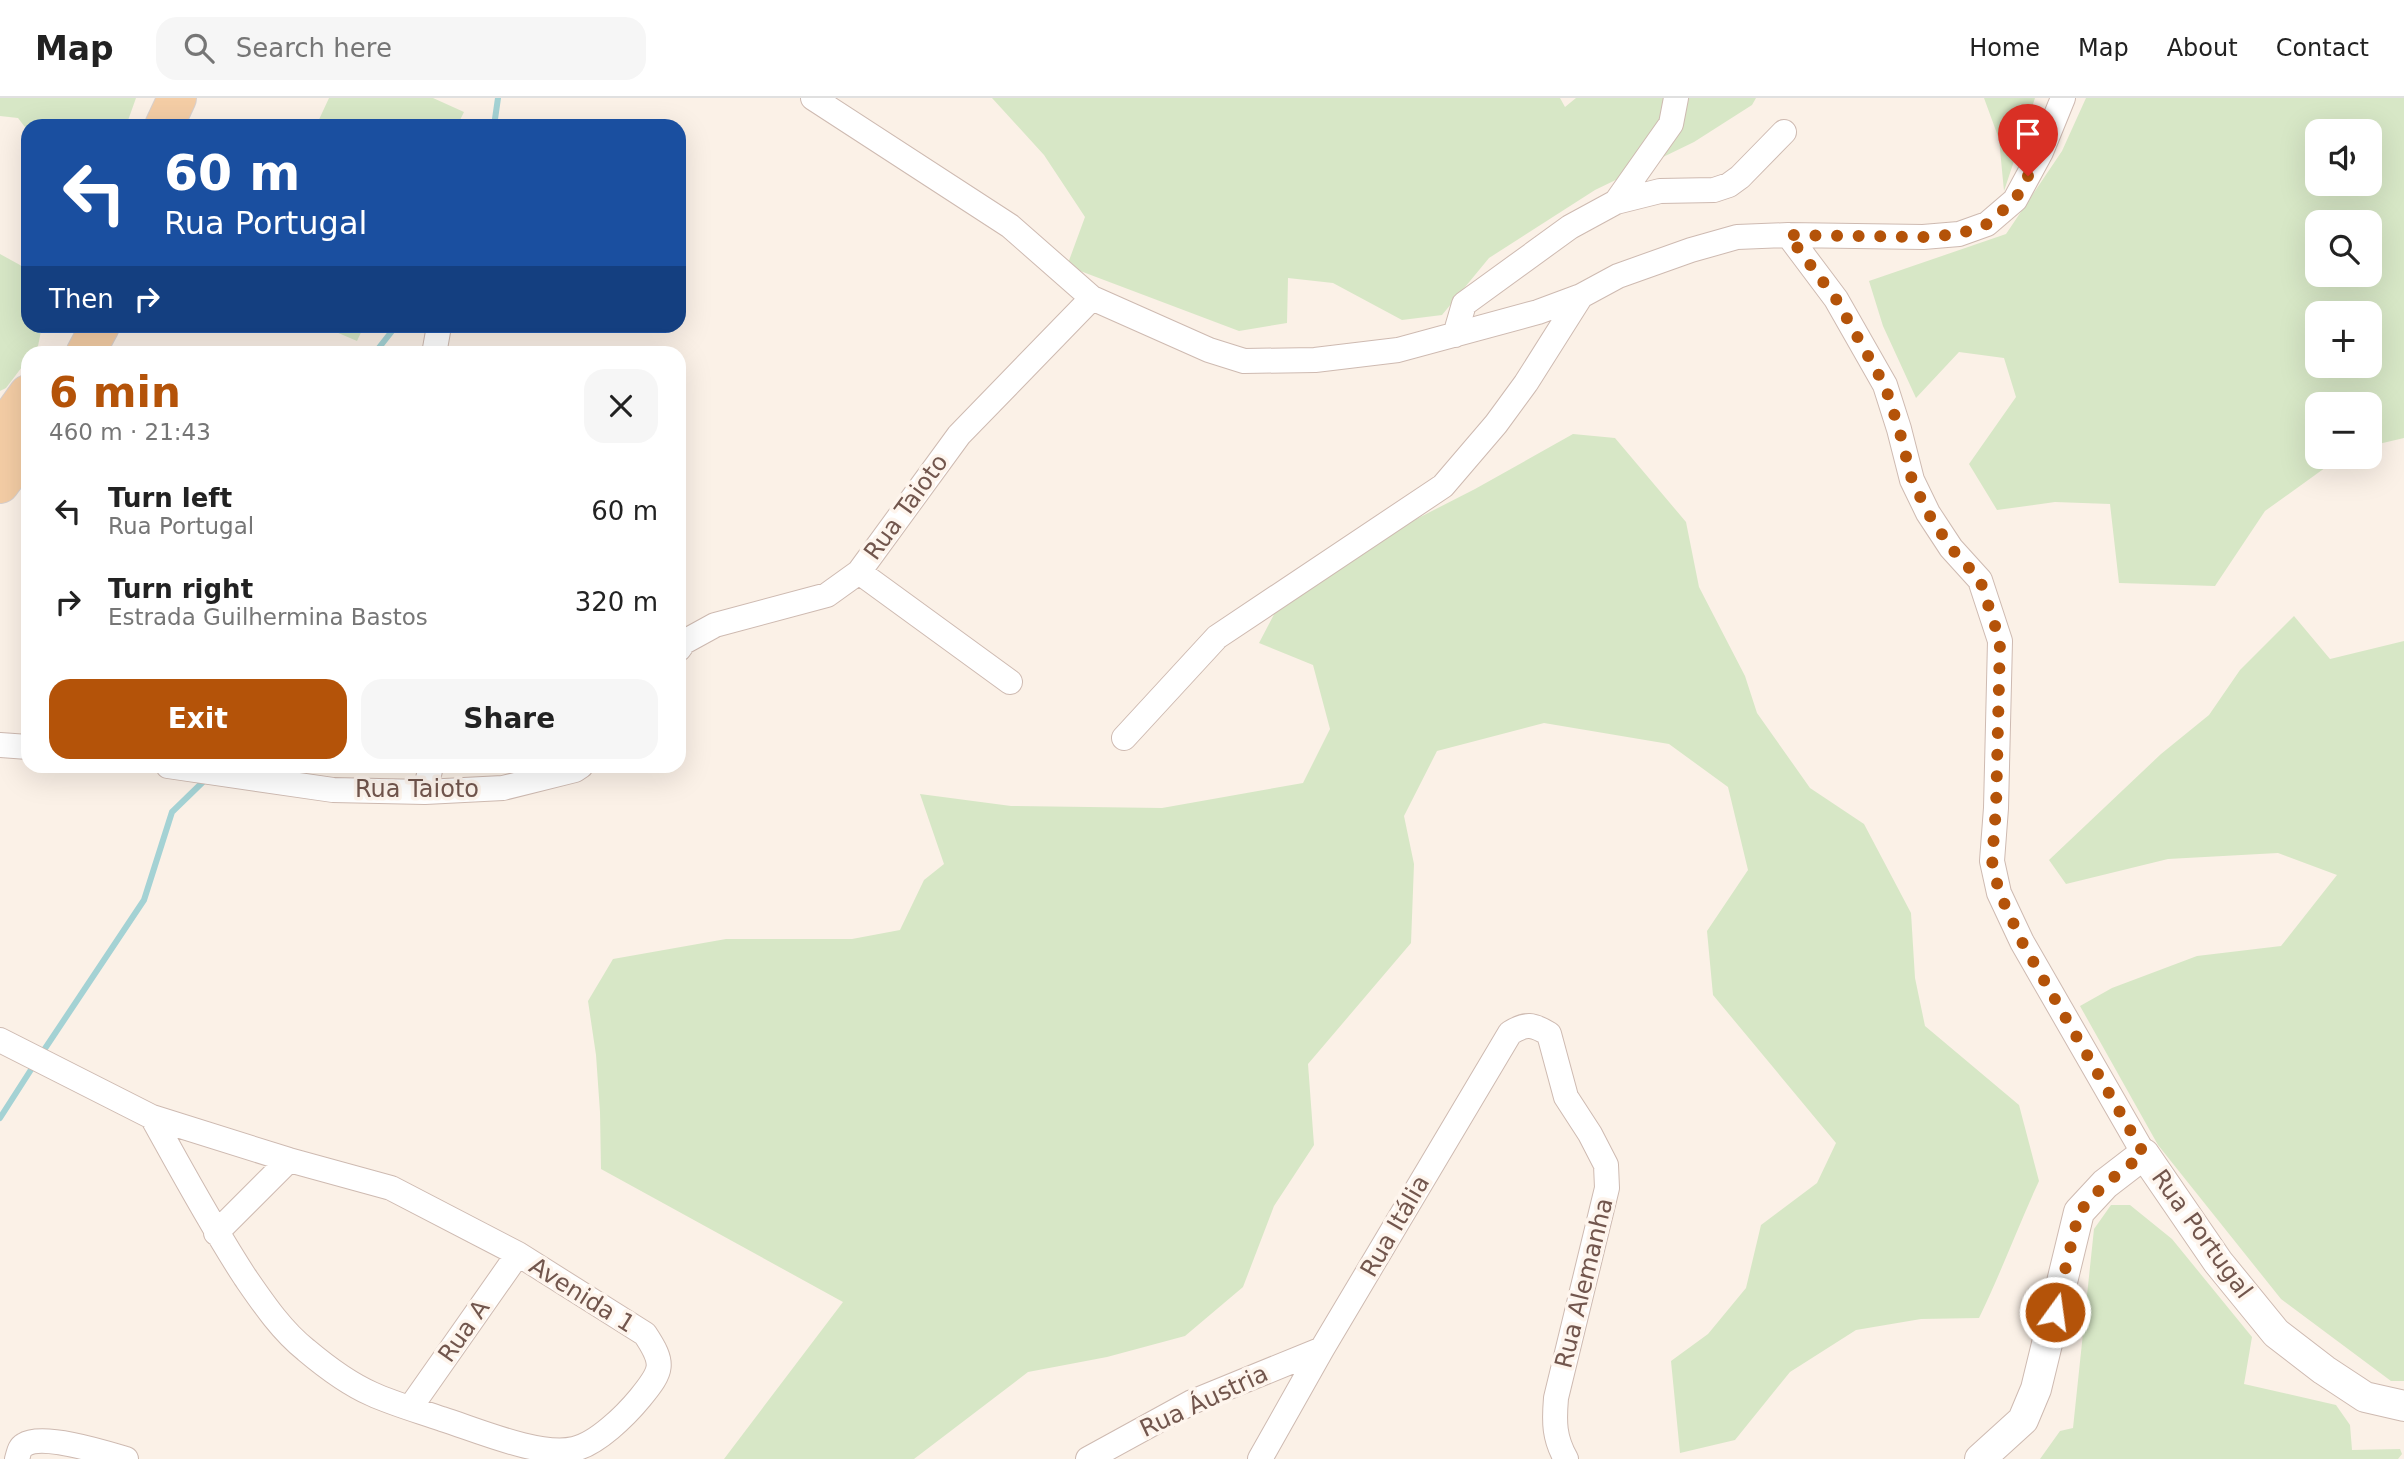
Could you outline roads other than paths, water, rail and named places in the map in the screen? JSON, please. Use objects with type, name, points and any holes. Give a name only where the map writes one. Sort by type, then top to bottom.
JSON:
[{"type":"main road","points":[[167,119],[177,98]]},
{"type":"main road","points":[[194,119],[204,98]]},
{"type":"main road","points":[[0,433],[21,404]]},
{"type":"main road","points":[[0,484],[21,456]]},
{"type":"street","points":[[813,98],[1010,226],[1092,298],[1209,350],[1244,361],[1315,360],[1398,350],[1538,312],[1581,296],[1618,276],[1737,237],[1923,237],[1959,234],[1987,224],[2015,200],[2042,152],[2063,98]]},
{"type":"street","points":[[1616,202],[1671,124],[1676,98]]},
{"type":"street","points":[[1455,335],[1464,304],[1550,241],[1616,202],[1660,191],[1714,190],[1729,185],[1750,168],[1784,132]]},
{"type":"street","name":"Rua Portugal","points":[[1788,235],[1836,299],[1885,386],[1912,480],[1928,513],[1951,548],[1980,580],[2000,641],[1992,861],[1999,892],[2022,942],[2144,1154],[2218,1262],[2276,1333],[2365,1397],[2404,1406]]},
{"type":"street","points":[[1124,738],[1217,638],[1443,486],[1496,424],[1526,383],[1581,296]]},
{"type":"street","name":"Rua Taioto","points":[[686,641],[715,625],[827,595],[859,572],[959,435],[1092,298]]},
{"type":"street","points":[[859,572],[1010,682]]},
{"type":"street","points":[[0,746],[21,747]]},
{"type":"street","name":"Rua Taioto","points":[[209,773],[333,789],[425,792],[503,788],[563,773]]},
{"type":"street","points":[[425,792],[429,773]]},
{"type":"street","name":"Rua Itália","points":[[1260,1459],[1322,1349],[1510,1033],[1523,1025],[1535,1025],[1549,1034]]},
{"type":"street","name":"Rua Alemanha","points":[[1549,1034],[1566,1097],[1606,1165],[1607,1188],[1556,1398],[1553,1425],[1558,1445],[1566,1459]]},
{"type":"street","name":"Avenida 1","points":[[3,1042],[152,1117],[289,1160],[391,1188],[518,1254],[645,1334],[659,1355],[660,1369],[655,1381],[637,1402],[596,1440],[576,1449],[554,1451],[529,1446],[370,1394],[305,1349],[271,1316],[216,1233],[152,1117]]},
{"type":"street","points":[[1980,1459],[2023,1420],[2036,1389],[2079,1212],[2105,1184],[2144,1154]]},
{"type":"street","points":[[216,1233],[289,1160]]},
{"type":"street","name":"Rua A","points":[[410,1408],[518,1254]]},
{"type":"street","name":"Rua Áustria","points":[[1088,1459],[1192,1402],[1322,1349]]},
{"type":"street","points":[[17,1459],[21,1448],[27,1443],[38,1441],[74,1445],[126,1459]]},
{"type":"waterway","points":[[495,119],[498,98]]},
{"type":"waterway","points":[[380,346],[390,333]]},
{"type":"waterway","points":[[40,1056],[144,900],[172,812],[207,778]]},
{"type":"waterway","points":[[0,1118],[34,1065]]}]
